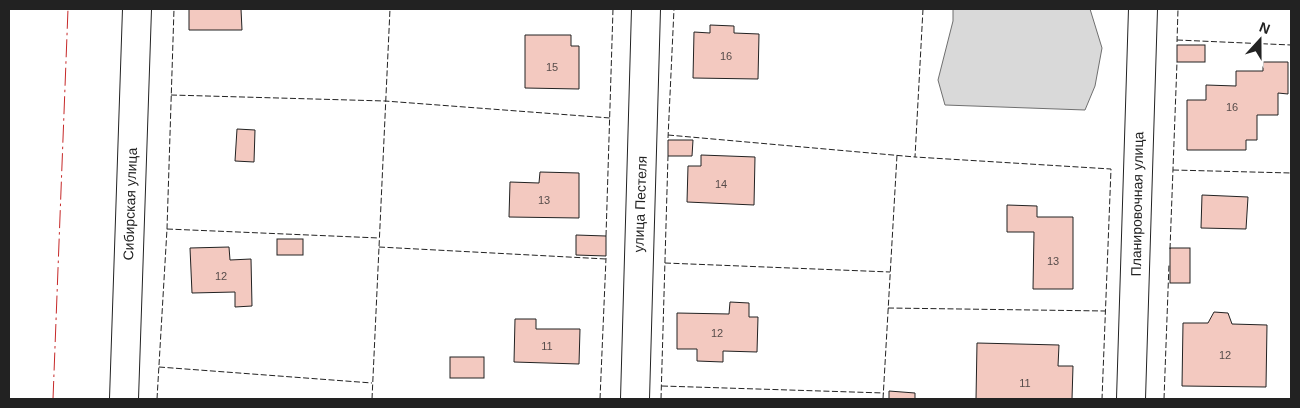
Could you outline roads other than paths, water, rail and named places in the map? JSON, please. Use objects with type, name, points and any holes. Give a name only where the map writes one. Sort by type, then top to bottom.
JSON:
[{"type":"street","name":"Сибирская улица","points":[[124,399],[137,9]]},
{"type":"street","name":"улица Пестеля","points":[[635,399],[646,9]]},
{"type":"street","name":"Планировочная улица","points":[[1132,399],[1143,9]]}]
